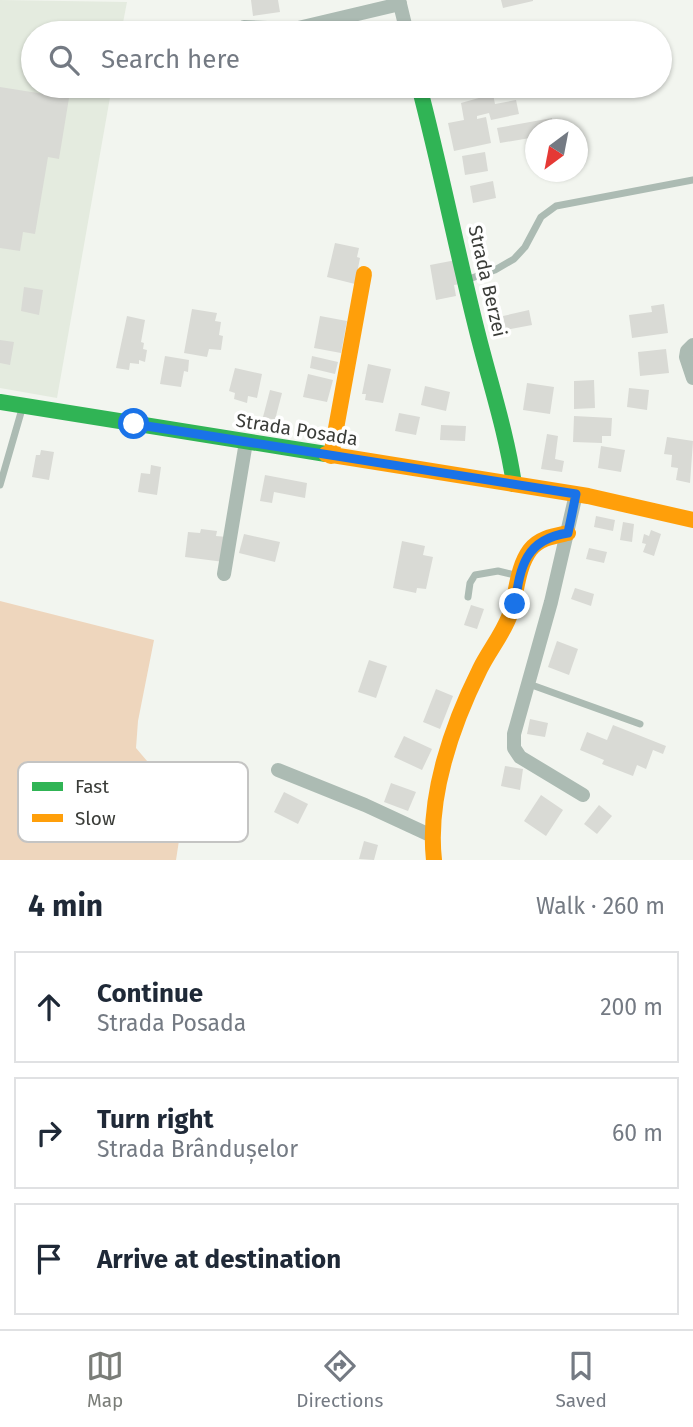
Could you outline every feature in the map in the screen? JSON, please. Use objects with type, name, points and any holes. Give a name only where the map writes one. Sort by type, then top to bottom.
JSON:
[{"type":"street","points":[[325,21],[400,2],[404,21]]},
{"type":"street","name":"Strada Berzei","points":[[422,98],[485,363],[506,433],[514,485]]},
{"type":"street","points":[[331,456],[364,274]]},
{"type":"street","points":[[693,345],[687,351],[693,378]]},
{"type":"street","name":"Strada Posada","points":[[0,402],[582,495],[693,520]]},
{"type":"street","points":[[224,574],[246,442]]},
{"type":"street","points":[[582,495],[568,533],[514,734],[514,748],[520,757],[583,794]]},
{"type":"street","points":[[434,860],[432,814],[438,783],[481,668],[505,629],[515,604],[520,576],[529,552],[537,543],[568,533]]},
{"type":"street","points":[[278,770],[365,805],[432,836]]},
{"type":"lane","points":[[466,280],[495,270],[514,259],[525,247],[541,217],[556,206],[693,180]]},
{"type":"lane","points":[[0,485],[23,406]]},
{"type":"lane","points":[[468,597],[470,583],[475,575],[498,571],[520,576]]},
{"type":"lane","points":[[528,684],[640,724]]},
{"type":"shaded area","points":[[0,0],[127,2],[123,21],[21,21],[21,98],[110,98],[57,398],[0,388]]},
{"type":"shaded area","points":[[0,601],[154,640],[138,721],[136,748],[148,762],[18,762],[18,842],[179,842],[176,860],[0,860]]},
{"type":"building","points":[[251,0],[278,0],[280,12],[253,16]]},
{"type":"building","points":[[501,0],[533,0],[533,1],[503,8]]},
{"type":"building","points":[[0,87],[21,90],[21,98],[69,98],[59,159],[48,157],[35,234],[23,232],[20,251],[0,248]]},
{"type":"building","points":[[479,98],[494,98],[495,104],[516,100],[519,114],[491,120],[489,113],[477,116],[477,119],[486,117],[491,143],[454,151],[448,123],[464,120],[461,103]]},
{"type":"building","points":[[525,123],[525,139],[500,143],[497,128]]},
{"type":"building","points":[[485,152],[488,171],[465,175],[462,156]]},
{"type":"building","points":[[493,181],[496,198],[473,203],[470,186]]},
{"type":"building","points":[[335,243],[359,248],[355,284],[327,277]]},
{"type":"building","points":[[456,260],[460,284],[454,285],[456,296],[436,300],[430,265]]},
{"type":"building","points":[[24,287],[43,290],[39,315],[21,311]]},
{"type":"building","points":[[664,304],[668,333],[632,338],[629,315],[652,312],[651,306]]},
{"type":"building","points":[[192,309],[217,313],[215,321],[221,322],[221,350],[209,349],[207,357],[184,353]]},
{"type":"building","points":[[529,310],[532,325],[506,330],[503,316]]},
{"type":"building","points":[[127,316],[145,320],[141,342],[144,343],[143,349],[147,350],[145,362],[139,360],[139,364],[130,363],[129,370],[116,368]]},
{"type":"building","points":[[320,316],[347,321],[341,353],[314,348]]},
{"type":"building","points":[[0,340],[14,342],[10,365],[0,363]]},
{"type":"building","points":[[666,349],[669,373],[640,376],[638,352]]},
{"type":"building","points":[[165,356],[189,360],[188,372],[184,371],[181,387],[160,384]]},
{"type":"building","points":[[312,356],[338,362],[335,374],[310,368]]},
{"type":"building","points":[[368,364],[391,369],[383,403],[365,400],[366,394],[362,394]]},
{"type":"building","points":[[235,368],[262,374],[257,398],[248,396],[247,403],[234,399],[235,393],[229,391]]},
{"type":"building","points":[[308,374],[333,380],[327,402],[303,397]]},
{"type":"building","points":[[594,380],[595,408],[574,409],[574,381]]},
{"type":"building","points":[[527,383],[554,387],[550,414],[523,410]]},
{"type":"building","points":[[425,386],[450,392],[446,411],[421,405]]},
{"type":"building","points":[[629,388],[649,390],[647,410],[627,407]]},
{"type":"building","points":[[270,390],[282,393],[275,420],[263,417]]},
{"type":"building","points":[[399,413],[420,417],[416,435],[395,431]]},
{"type":"building","points":[[574,416],[612,418],[611,436],[602,436],[602,443],[573,442]]},
{"type":"building","points":[[441,425],[466,426],[465,441],[440,440]]},
{"type":"building","points":[[547,434],[558,436],[555,459],[564,461],[562,472],[541,469]]},
{"type":"building","points":[[667,437],[693,441],[690,483],[676,480],[678,468],[671,467],[672,455],[664,454]]},
{"type":"building","points":[[601,446],[625,450],[621,472],[598,468]]},
{"type":"building","points":[[41,450],[54,452],[49,480],[32,477],[36,455],[40,455]]},
{"type":"building","points":[[151,465],[161,467],[157,495],[138,492],[141,473],[150,474]]},
{"type":"building","points":[[265,475],[307,483],[305,498],[274,492],[272,503],[260,501]]},
{"type":"building","points":[[596,516],[615,520],[613,531],[594,527]]},
{"type":"building","points":[[623,522],[634,524],[632,542],[620,540]]},
{"type":"building","points":[[201,529],[217,531],[216,536],[227,537],[224,562],[185,557],[188,532],[200,533]]},
{"type":"building","points":[[651,530],[661,534],[654,556],[643,552],[646,544],[642,543],[644,534],[649,536]]},
{"type":"building","points":[[244,534],[280,542],[275,562],[239,553]]},
{"type":"building","points":[[402,541],[425,546],[423,555],[433,557],[426,589],[417,588],[416,593],[393,588]]},
{"type":"building","points":[[589,548],[607,552],[604,563],[586,559]]},
{"type":"building","points":[[575,588],[594,594],[591,606],[571,599]]},
{"type":"building","points":[[471,605],[484,609],[477,629],[464,625]]},
{"type":"building","points":[[557,641],[578,649],[569,675],[548,667]]},
{"type":"building","points":[[369,660],[387,666],[376,698],[358,692]]},
{"type":"building","points":[[436,689],[453,696],[440,729],[423,722]]},
{"type":"building","points":[[530,719],[548,723],[545,737],[527,734]]},
{"type":"building","points":[[613,725],[666,746],[663,754],[653,750],[646,769],[637,765],[633,776],[602,764],[604,760],[580,750],[587,732],[607,740]]},
{"type":"building","points":[[404,736],[432,749],[422,770],[394,757]]},
{"type":"building","points":[[505,766],[523,769],[520,790],[501,786]]},
{"type":"building","points":[[391,783],[416,792],[408,811],[384,802]]},
{"type":"building","points":[[284,792],[308,804],[298,824],[274,812]]},
{"type":"building","points":[[541,795],[563,810],[546,836],[524,821]]},
{"type":"building","points":[[599,805],[612,816],[597,834],[584,824]]},
{"type":"building","points":[[364,841],[378,845],[374,860],[359,859]]},
{"type":"traffic: fast","points":[[422,98],[514,484]]},
{"type":"traffic: fast","points":[[0,402],[326,454]]},
{"type":"traffic: slow","points":[[331,456],[364,274]]},
{"type":"traffic: slow","points":[[326,454],[588,496],[693,520]]},
{"type":"traffic: slow","points":[[434,860],[434,811],[438,787],[460,714],[480,669],[509,617],[525,557],[538,543],[568,533]]},
{"type":"route","points":[[134,424],[576,494],[568,533],[537,543],[529,552],[517,583],[515,604]]}]
